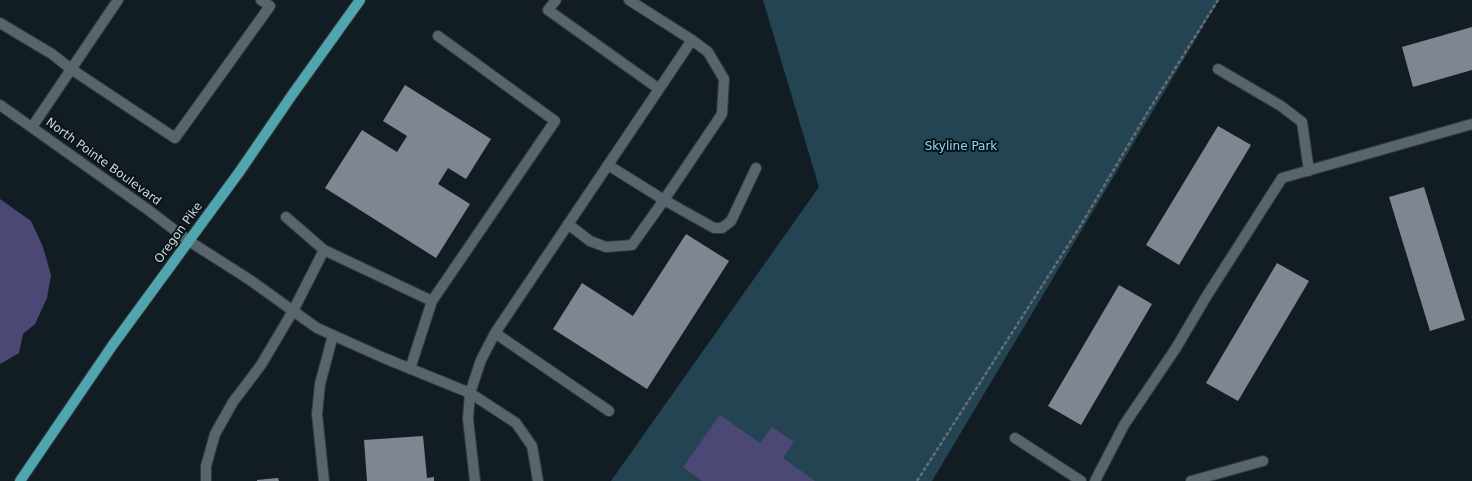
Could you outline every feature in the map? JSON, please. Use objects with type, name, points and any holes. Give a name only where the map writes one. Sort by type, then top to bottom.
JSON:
[{"type":"main road","name":"Oregon Pike","points":[[20,481],[112,346],[240,171],[360,0]]},
{"type":"street","points":[[32,127],[118,0]]},
{"type":"street","points":[[0,23],[52,54],[71,69],[175,138],[270,6],[261,0]]},
{"type":"street","points":[[556,0],[548,10],[659,89]]},
{"type":"street","points":[[568,224],[590,241],[606,247],[632,245],[722,114],[724,79],[708,52],[692,40],[629,0]]},
{"type":"street","points":[[410,369],[432,301],[555,121],[438,36]]},
{"type":"street","points":[[475,481],[468,419],[470,393],[481,360],[495,333],[692,40]]},
{"type":"street","points":[[1218,69],[1281,106],[1302,122],[1309,171]]},
{"type":"street","name":"North Pointe Boulevard","points":[[0,105],[147,209],[189,241],[250,280],[317,328],[410,369],[470,393],[516,423],[532,446],[538,481]]},
{"type":"street","points":[[1095,481],[1124,425],[1176,348],[1206,297],[1282,178],[1472,124]]},
{"type":"street","points":[[608,165],[664,200],[714,228],[722,228],[731,222],[756,168]]},
{"type":"street","points":[[286,217],[324,250],[432,301]]},
{"type":"street","points":[[206,481],[206,466],[215,434],[233,402],[261,365],[294,311],[324,250]]},
{"type":"street","points":[[495,333],[609,411]]},
{"type":"street","points":[[324,481],[318,414],[320,384],[333,335]]},
{"type":"street","points":[[1015,438],[1081,481]]},
{"type":"street","points":[[1191,481],[1264,461]]},
{"type":"path","points":[[917,481],[1081,225],[1149,110],[1218,0]]},
{"type":"green space","name":"Skyline Park","points":[[763,0],[1219,0],[932,481],[611,481],[819,187]]},
{"type":"shaded area","points":[[0,199],[31,221],[43,247],[51,275],[47,298],[35,324],[23,334],[19,353],[0,364]]},
{"type":"shaded area","points":[[720,415],[760,443],[772,427],[794,442],[783,458],[815,481],[702,481],[683,467]]},
{"type":"building","points":[[1472,27],[1472,70],[1413,87],[1402,47]]},
{"type":"building","points":[[405,85],[491,139],[466,179],[448,168],[438,184],[470,204],[436,258],[325,188],[362,130],[397,152],[407,136],[383,121]]},
{"type":"building","points":[[1218,126],[1251,145],[1179,265],[1146,245]]},
{"type":"building","points":[[1424,187],[1465,320],[1430,331],[1389,197]]},
{"type":"building","points":[[686,234],[729,261],[647,389],[553,329],[582,283],[633,316]]},
{"type":"building","points":[[1277,263],[1309,281],[1238,401],[1206,383]]},
{"type":"building","points":[[1119,285],[1152,304],[1081,425],[1048,406]]},
{"type":"building","points":[[423,436],[427,478],[434,477],[434,481],[367,481],[364,440]]},
{"type":"building","points":[[278,478],[279,481],[257,481],[257,480]]}]
